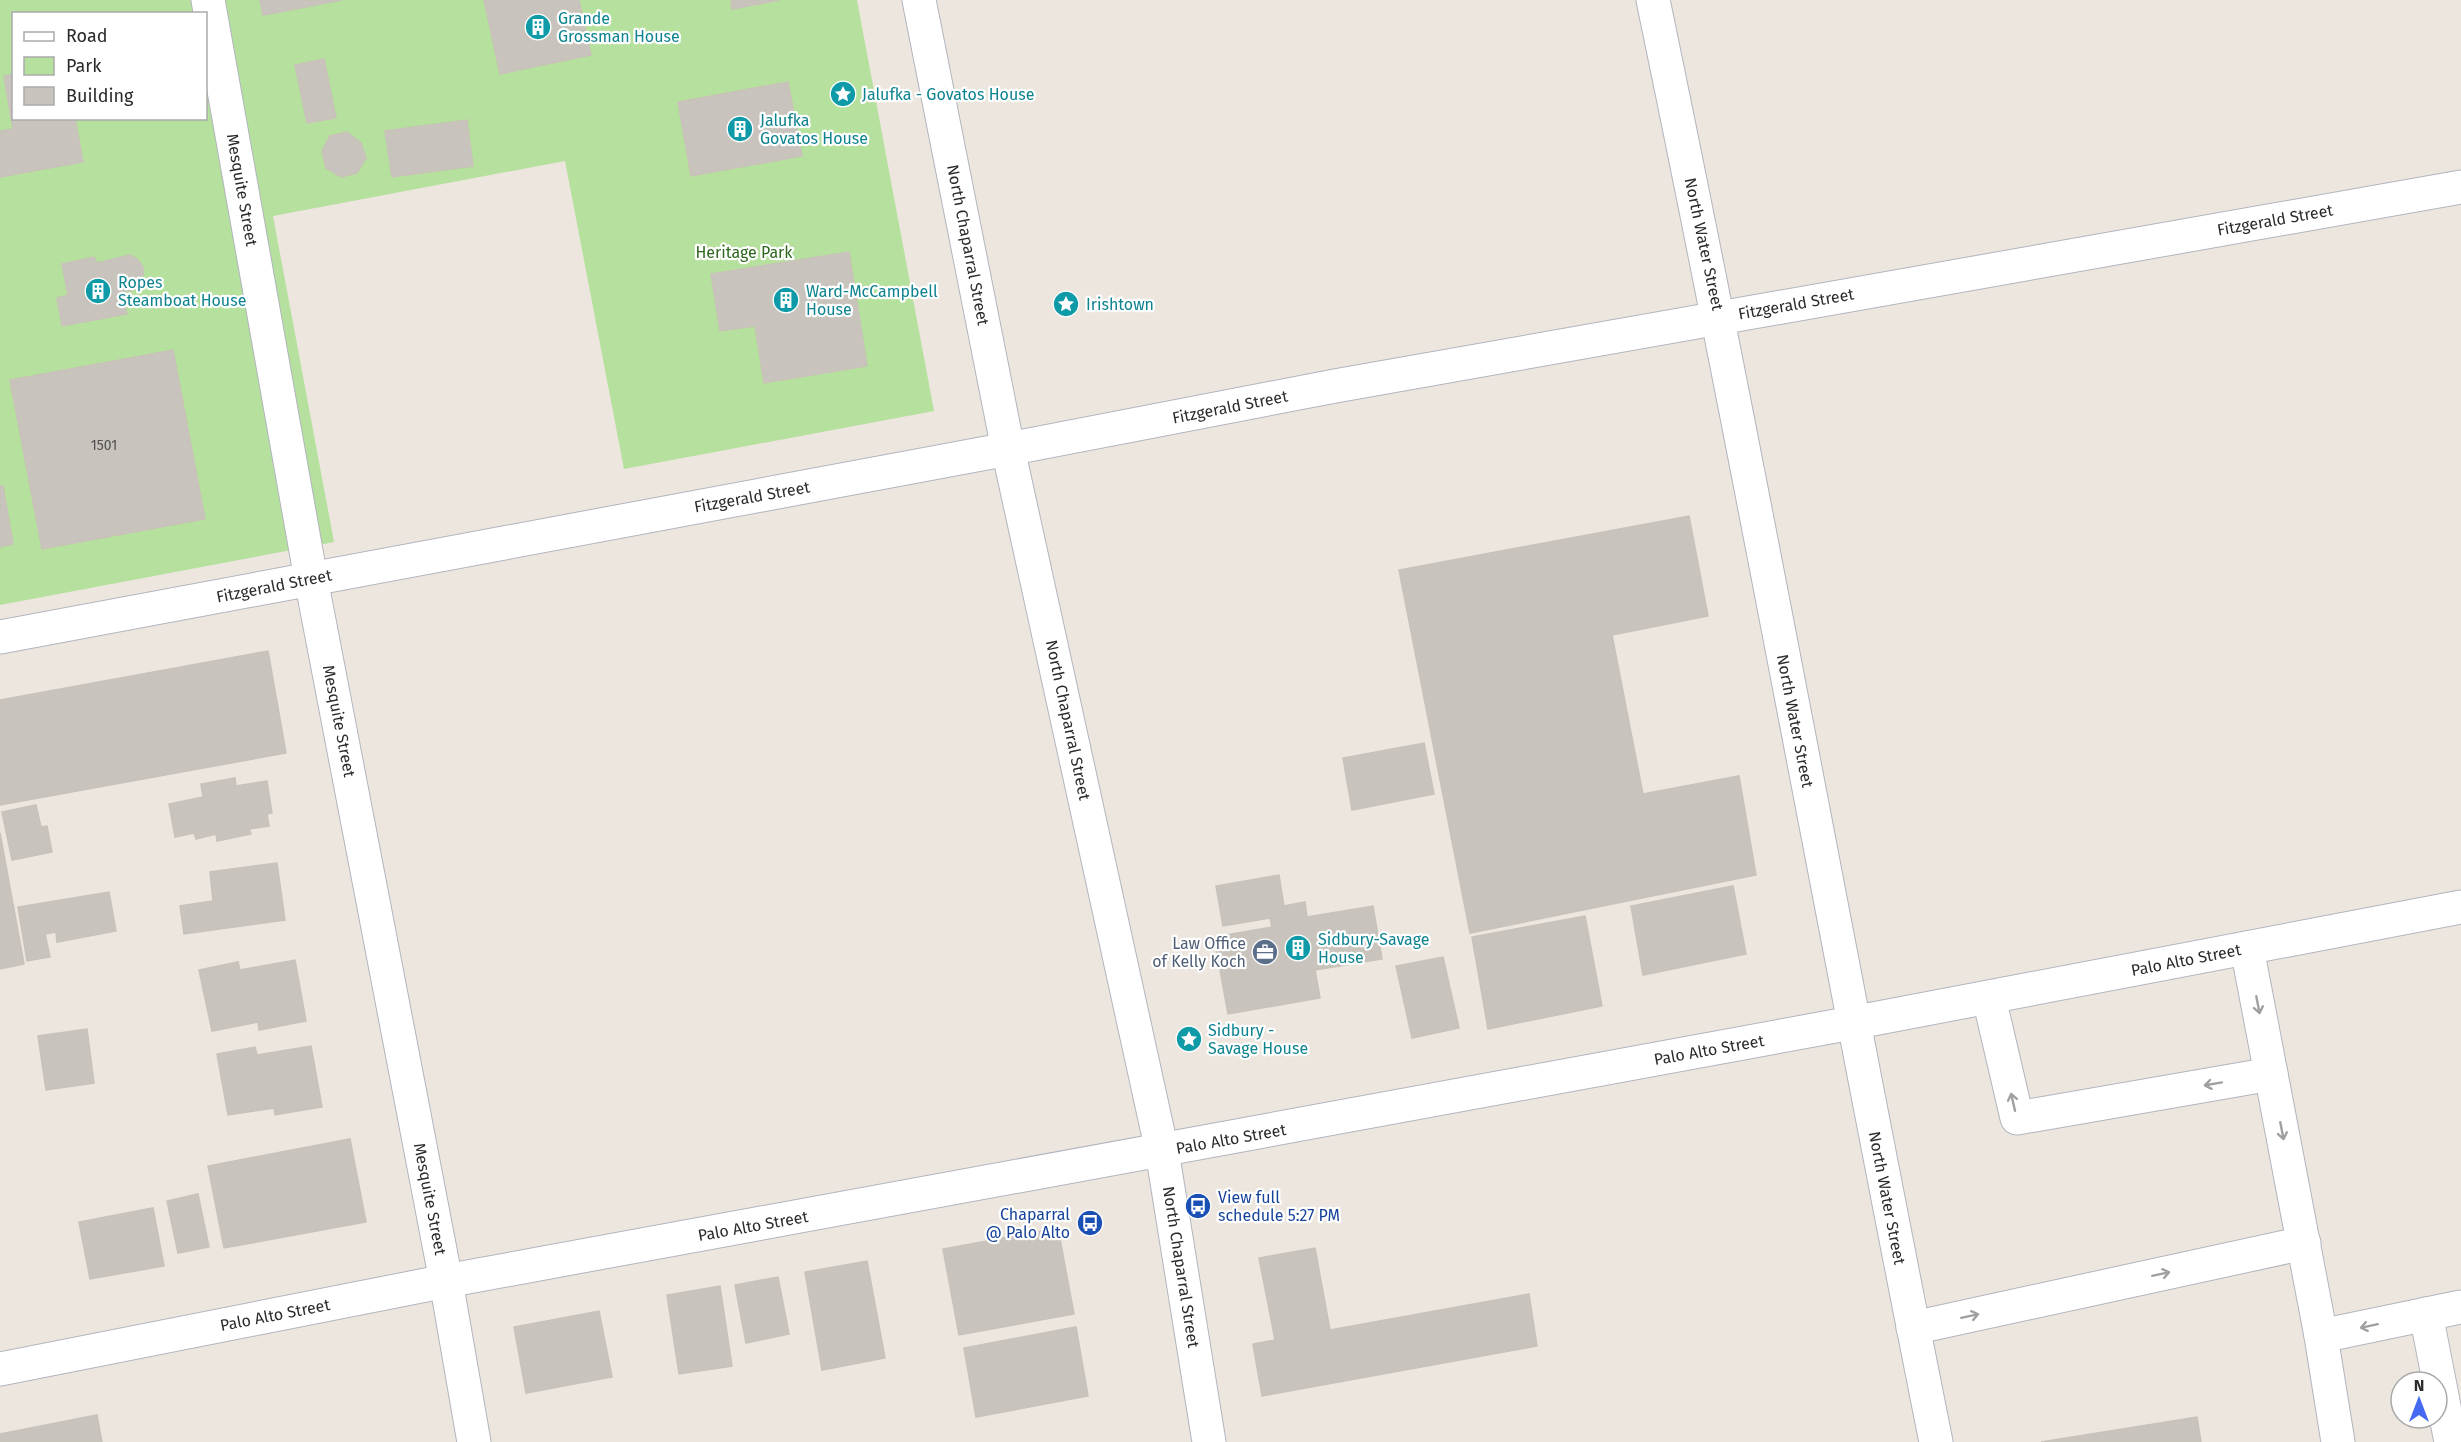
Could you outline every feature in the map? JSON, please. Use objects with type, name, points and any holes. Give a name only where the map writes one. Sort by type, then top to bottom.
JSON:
[{"type":"street","name":"Mesquite Street","points":[[208,0],[311,579],[446,1281],[474,1442]]},
{"type":"street","name":"North Chaparral Street","points":[[919,0],[1008,449],[1162,1151],[1209,1442]]},
{"type":"street","name":"North Water Street","points":[[1653,0],[1719,317],[1852,1023],[1936,1442]]},
{"type":"street","name":"Fitzgerald Street","points":[[0,637],[1335,386],[2461,188]]},
{"type":"street","name":"Palo Alto Street","points":[[0,1369],[446,1281],[1989,998],[2461,907]]},
{"type":"street","points":[[2247,948],[2304,1243],[2338,1442]]},
{"type":"street","points":[[1989,998],[2017,1118],[2271,1074]]},
{"type":"street","points":[[1913,1328],[2304,1243]]},
{"type":"street","points":[[2321,1336],[2461,1307]]},
{"type":"street","points":[[2426,1314],[2451,1442]]},
{"type":"green space","name":"Heritage Park","points":[[0,0],[857,0],[934,411],[624,469],[565,161],[273,216],[334,542],[0,605]]},
{"type":"building","points":[[260,0],[342,0],[263,15]]},
{"type":"building","name":"Grande Grossman House","points":[[484,0],[579,0],[591,55],[500,74]]},
{"type":"building","points":[[731,0],[779,0],[732,9]]},
{"type":"building","points":[[324,59],[336,118],[307,123],[295,65]]},
{"type":"building","points":[[12,74],[12,120],[75,120],[83,162],[0,177],[0,131],[13,129],[4,76]]},
{"type":"building","name":"Jalufka Govatos House","points":[[788,82],[802,156],[691,176],[678,102]]},
{"type":"building","points":[[467,120],[473,166],[392,177],[385,131]]},
{"type":"building","points":[[347,132],[361,143],[366,158],[357,173],[341,177],[326,168],[322,151],[330,136]]},
{"type":"building","name":"Ward-McCampbell House","points":[[849,252],[867,366],[764,383],[755,326],[720,331],[711,274]]},
{"type":"building","name":"Ropes Steamboat House","points":[[130,255],[137,259],[143,267],[143,276],[140,284],[133,290],[122,292],[127,314],[62,326],[57,298],[68,295],[62,264],[94,257],[97,263]]},
{"type":"building","points":[[173,350],[205,519],[42,549],[10,380]]},
{"type":"building","points":[[0,486],[3,486],[13,544],[0,547]]},
{"type":"building","points":[[1689,516],[1708,616],[1612,635],[1643,794],[1739,776],[1756,875],[1470,933],[1399,570]]},
{"type":"building","points":[[268,651],[286,753],[0,805],[0,700]]},
{"type":"building","points":[[1424,743],[1434,794],[1352,810],[1343,758]]},
{"type":"building","points":[[235,778],[236,786],[267,781],[272,813],[267,814],[269,826],[249,829],[251,834],[217,841],[216,834],[196,839],[194,833],[175,837],[169,804],[203,797],[201,784]]},
{"type":"building","points":[[36,805],[41,827],[47,826],[52,852],[12,860],[2,812]]},
{"type":"building","points":[[0,833],[24,964],[0,969]]},
{"type":"building","points":[[277,863],[285,920],[184,934],[180,906],[213,901],[210,872]]},
{"type":"building","name":"Sidbury-Savage House","points":[[1279,875],[1284,906],[1305,902],[1307,917],[1373,906],[1382,959],[1315,970],[1320,998],[1228,1014],[1214,937],[1272,927],[1270,918],[1223,926],[1216,886]]},
{"type":"building","points":[[1733,886],[1746,954],[1643,975],[1631,906]]},
{"type":"building","points":[[109,892],[116,931],[57,942],[56,932],[45,934],[50,957],[27,961],[18,907]]},
{"type":"building","points":[[1585,916],[1602,1006],[1488,1029],[1472,937]]},
{"type":"building","points":[[1443,957],[1459,1028],[1412,1038],[1396,966]]},
{"type":"building","points":[[295,960],[306,1021],[259,1030],[258,1022],[212,1031],[199,970],[238,962],[240,970]]},
{"type":"building","points":[[87,1029],[94,1083],[46,1090],[38,1036]]},
{"type":"building","points":[[311,1046],[322,1107],[275,1115],[274,1108],[228,1115],[217,1054],[255,1047],[257,1055]]},
{"type":"building","points":[[350,1139],[366,1222],[224,1248],[208,1166]]},
{"type":"building","points":[[198,1194],[209,1247],[178,1253],[167,1201]]},
{"type":"building","points":[[153,1208],[164,1266],[90,1279],[79,1222]]},
{"type":"building","points":[[1058,1228],[1074,1314],[959,1335],[943,1249]]},
{"type":"building","points":[[1315,1248],[1330,1330],[1529,1294],[1537,1346],[1262,1396],[1253,1344],[1275,1340],[1259,1258]]},
{"type":"building","points":[[867,1261],[885,1358],[822,1370],[805,1272]]},
{"type":"building","points":[[778,1277],[789,1334],[746,1343],[735,1285]]},
{"type":"building","points":[[720,1286],[732,1366],[679,1374],[667,1295]]},
{"type":"building","points":[[599,1311],[612,1377],[526,1393],[514,1327]]},
{"type":"building","points":[[1076,1327],[1088,1396],[976,1417],[964,1348]]},
{"type":"building","points":[[97,1415],[102,1442],[0,1442],[0,1434]]},
{"type":"building","points":[[2197,1417],[2201,1442],[2041,1442]]},
{"type":"place","name":"Grande Grossman House","points":[[538,27]]},
{"type":"place","name":"Jalufka - Govatos House","points":[[843,94]]},
{"type":"place","name":"Jalufka Govatos House","points":[[740,129]]},
{"type":"place","name":"Ropes Steamboat House","points":[[98,291]]},
{"type":"place","name":"Ward-McCampbell House","points":[[786,300]]},
{"type":"place","name":"Irishtown","points":[[1066,304]]},
{"type":"place","name":"Sidbury-Savage House","points":[[1298,948]]},
{"type":"place","name":"Law Office of Kelly Koch","points":[[1265,952]]},
{"type":"place","name":"Sidbury - Savage House","points":[[1189,1039]]},
{"type":"place","name":"View full schedule 5:27 PM","points":[[1198,1206]]},
{"type":"place","name":"Chaparral @ Palo Alto","points":[[1090,1223]]}]
